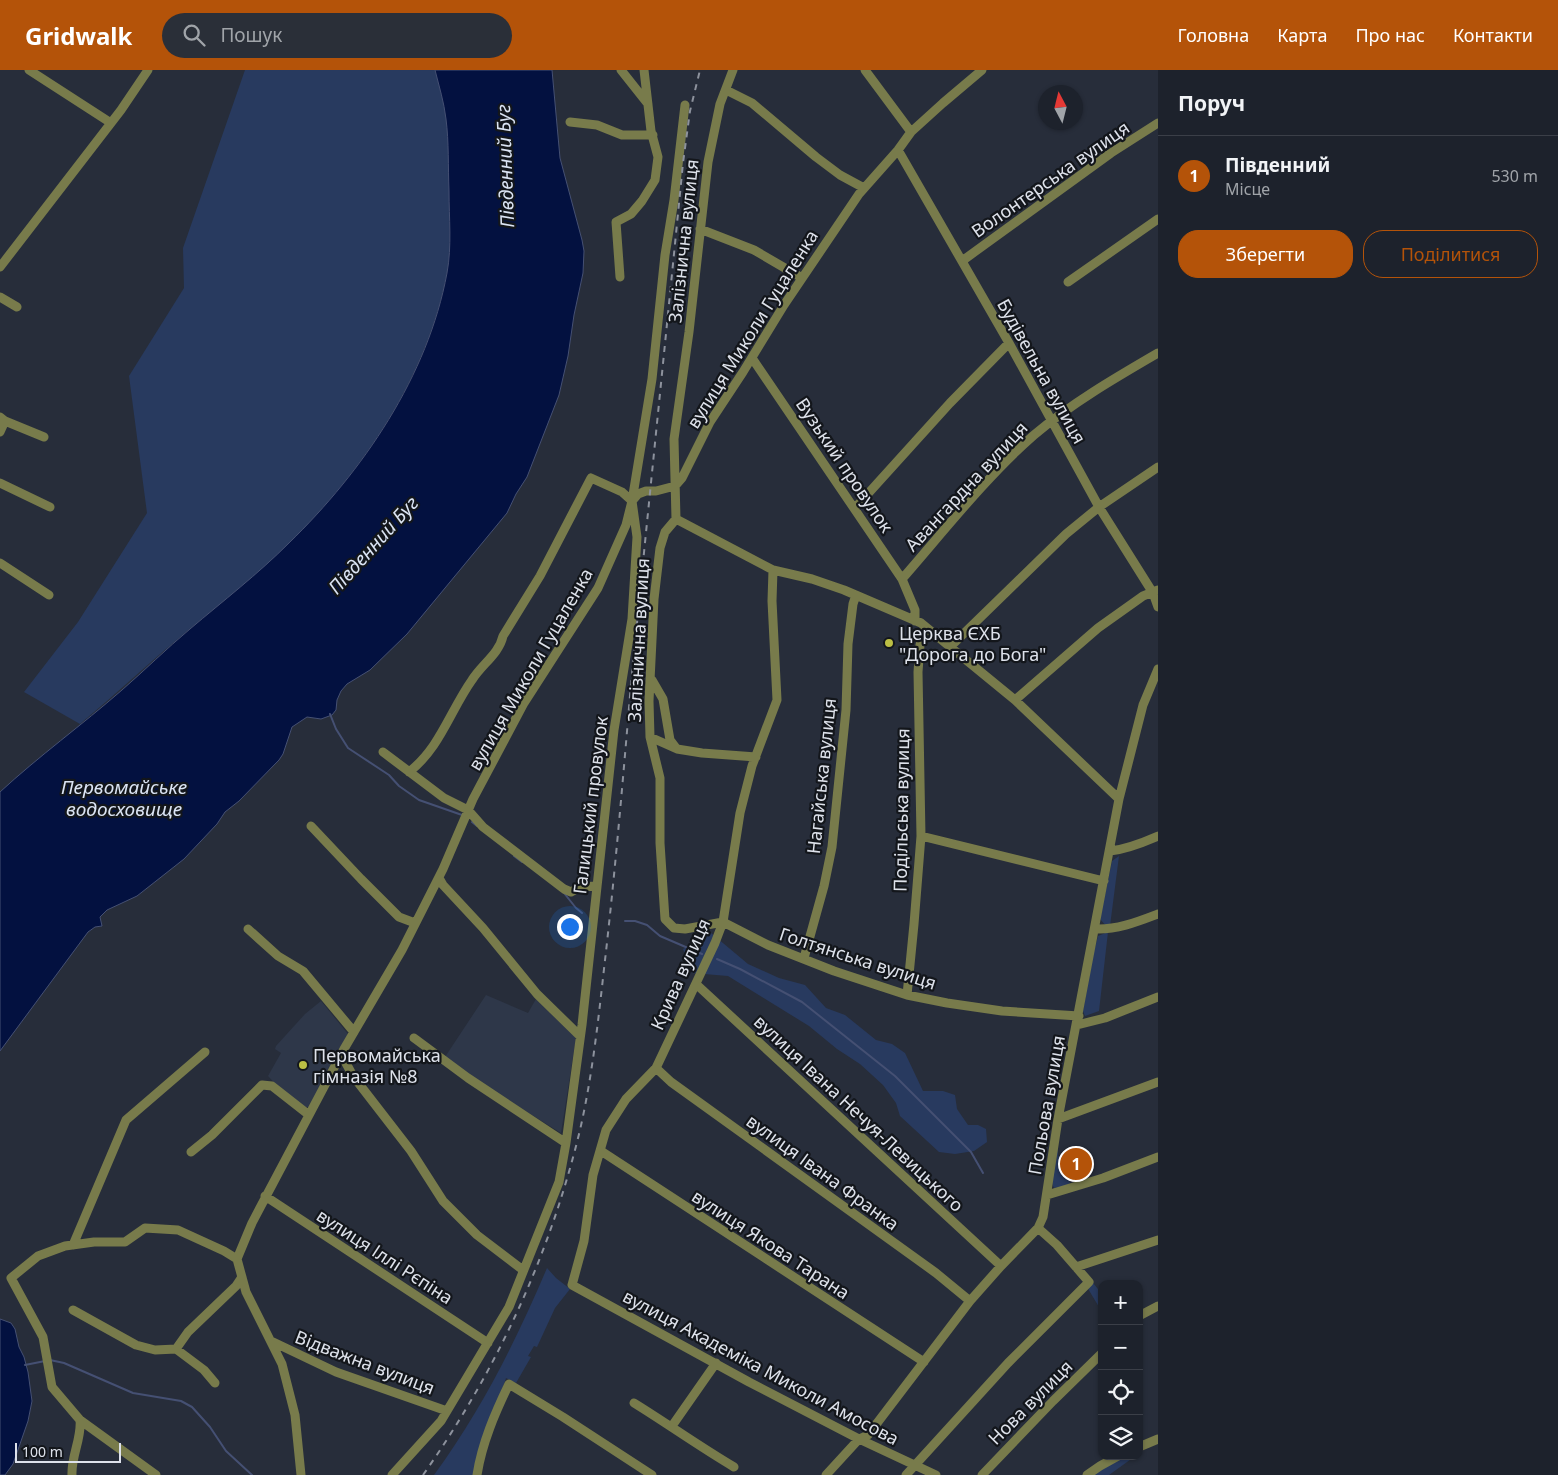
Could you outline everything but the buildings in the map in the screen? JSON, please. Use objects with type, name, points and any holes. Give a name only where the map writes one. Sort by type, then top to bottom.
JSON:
[{"type":"street","points":[[29,70],[111,123]]},
{"type":"street","points":[[0,267],[111,123],[148,70]]},
{"type":"street","points":[[621,70],[648,104]]},
{"type":"street","points":[[620,277],[616,222],[632,214],[642,201],[655,180],[658,157],[652,135],[644,70]]},
{"type":"street","name":"Залізнична вулиця","points":[[723,922],[685,929],[674,928],[665,920],[660,843],[660,778],[650,737],[654,599],[660,548],[665,532],[676,519],[674,439],[690,332],[708,162],[720,104],[733,70]]},
{"type":"street","points":[[865,70],[911,132]]},
{"type":"street","name":"вулиця Миколи Гуцаленка","points":[[675,486],[682,478],[710,422],[802,278],[864,188],[898,150],[911,132],[943,102],[982,70]]},
{"type":"street","points":[[726,90],[752,103],[816,157],[840,175],[864,188]]},
{"type":"street","points":[[632,501],[652,379],[665,256],[674,200],[685,104]]},
{"type":"street","points":[[570,122],[597,125],[622,135],[652,135]]},
{"type":"street","name":"Волонтерська вулиця","points":[[962,261],[1111,154],[1158,123]]},
{"type":"street","name":"Будівельна вулиця","points":[[898,150],[1053,420],[1100,507],[1155,591],[1158,606]]},
{"type":"street","points":[[1068,282],[1158,219]]},
{"type":"street","points":[[700,229],[754,250],[802,278]]},
{"type":"street","points":[[0,297],[17,307]]},
{"type":"street","points":[[855,508],[950,403],[1009,343]]},
{"type":"street","name":"Авангардна вулиця","points":[[902,579],[992,477],[1033,436],[1092,391],[1158,353]]},
{"type":"street","name":"Вузький провулок","points":[[752,358],[902,579],[915,610],[915,621]]},
{"type":"street","points":[[0,432],[2,419],[44,437]]},
{"type":"street","points":[[950,647],[1066,534],[1100,507],[1158,467]]},
{"type":"street","points":[[409,772],[420,764],[431,751],[472,679],[501,646],[503,636],[540,576],[591,478],[622,492],[632,501]]},
{"type":"street","points":[[0,483],[50,506]]},
{"type":"street","points":[[632,501],[638,494],[646,490],[656,491],[675,486]]},
{"type":"street","name":"вулиця Миколи Гуцаленка","points":[[236,1259],[265,1196],[439,878],[468,810],[524,703],[598,588],[626,525],[632,501]]},
{"type":"street","name":"Галицький провулок","points":[[392,1475],[441,1421],[488,1343],[508,1307],[559,1182],[580,1036],[614,730],[632,620],[638,537],[632,501]]},
{"type":"street","points":[[676,519],[773,570],[812,579],[856,595],[925,627],[1015,700],[1119,799]]},
{"type":"street","points":[[0,563],[49,595]]},
{"type":"street","name":"Крива вулиця","points":[[572,1285],[584,1241],[593,1175],[606,1130],[626,1099],[656,1068],[723,922],[740,812],[756,757],[777,700],[772,601],[773,570]]},
{"type":"street","points":[[1015,700],[1098,628],[1143,596],[1155,591]]},
{"type":"street","name":"Нагайська вулиця","points":[[804,958],[824,886],[832,848],[846,710],[848,644],[853,604],[856,595]]},
{"type":"street","name":"Подільська вулиця","points":[[907,995],[921,836],[918,672],[920,645],[925,627]]},
{"type":"street","name":"Польова вулиця","points":[[826,1475],[859,1439],[868,1435],[970,1302],[1000,1266],[1038,1228],[1043,1217],[1058,1119],[1119,799],[1143,705],[1158,672]]},
{"type":"street","points":[[651,679],[664,699],[670,740],[676,749]]},
{"type":"street","points":[[650,737],[676,749],[756,757]]},
{"type":"street","points":[[383,752],[444,798],[468,810],[483,827],[564,889],[571,892],[580,887],[596,886]]},
{"type":"street","points":[[311,826],[399,917],[415,923]]},
{"type":"street","points":[[921,836],[1104,881]]},
{"type":"street","points":[[1110,851],[1132,847],[1158,836]]},
{"type":"street","points":[[439,878],[537,994],[580,1036]]},
{"type":"street","points":[[1094,929],[1109,930],[1158,914]]},
{"type":"street","name":"Голтянська вулиця","points":[[723,922],[768,945],[834,971],[907,995],[947,1003],[1078,1020],[1105,1018],[1158,996]]},
{"type":"street","points":[[248,930],[278,956],[303,971],[354,1032]]},
{"type":"street","name":"вулиця Івана Нечуя-Левицького","points":[[696,984],[1000,1266]]},
{"type":"street","points":[[414,1038],[468,1078],[566,1143]]},
{"type":"street","points":[[73,1245],[126,1120],[205,1052]]},
{"type":"street","points":[[341,1054],[354,1076],[411,1151],[443,1201],[478,1235],[523,1270]]},
{"type":"street","name":"вулиця Івана Франка","points":[[656,1068],[671,1082],[936,1273],[970,1302]]},
{"type":"street","points":[[1058,1119],[1158,1082]]},
{"type":"street","points":[[190,1152],[212,1135],[262,1086],[272,1086],[309,1115]]},
{"type":"street","name":"вулиця Якова Тарана","points":[[601,1151],[924,1362]]},
{"type":"street","points":[[1047,1195],[1103,1178],[1158,1157]]},
{"type":"street","name":"вулиця Іллі Рєпіна","points":[[265,1196],[488,1343]]},
{"type":"street","points":[[156,1475],[80,1420],[52,1387],[42,1337],[11,1278],[38,1256],[65,1246],[94,1242],[125,1242],[145,1228],[178,1230],[224,1251],[236,1259],[246,1292],[282,1364],[295,1415],[301,1475]]},
{"type":"street","points":[[906,1475],[1008,1363],[1089,1282],[1057,1245],[1038,1228]]},
{"type":"street","points":[[1076,1267],[1158,1240]]},
{"type":"street","points":[[176,1349],[188,1332],[236,1286],[242,1277]]},
{"type":"street","name":"вулиця Академіка Миколи Амосова","points":[[572,1285],[748,1382],[859,1439],[936,1475]]},
{"type":"street","points":[[1143,1314],[1158,1306]]},
{"type":"street","points":[[73,1310],[136,1345],[155,1350],[176,1349],[204,1370],[215,1383]]},
{"type":"street","name":"Відважна вулиця","points":[[271,1341],[336,1372],[448,1411]]},
{"type":"street","name":"Нова вулиця","points":[[982,1475],[1098,1357]]},
{"type":"street","points":[[672,1426],[716,1363]]},
{"type":"street","points":[[478,1475],[497,1408],[509,1384],[563,1416],[652,1475]]},
{"type":"street","points":[[634,1403],[734,1468]]},
{"type":"street","points":[[72,1475],[72,1466],[81,1427],[80,1420]]},
{"type":"street","points":[[1143,1445],[1158,1439]]},
{"type":"street","points":[[1087,1475],[1111,1460]]},
{"type":"shaded area","points":[[245,70],[435,70],[447,121],[450,233],[447,273],[438,311],[408,385],[388,420],[343,485],[317,515],[290,543],[239,589],[173,643],[80,724],[24,692],[78,622],[147,513],[129,376],[184,288],[183,248]]},
{"type":"shaded area","points":[[1119,856],[1110,926],[1107,927],[1100,919],[1112,861]]},
{"type":"shaded area","points":[[1108,932],[1099,1011],[1085,1016],[1083,1011],[1098,936]]},
{"type":"shaded area","points":[[711,933],[748,964],[779,978],[805,985],[826,1008],[845,1015],[876,1040],[892,1044],[905,1053],[923,1091],[943,1091],[955,1095],[957,1109],[968,1125],[978,1125],[986,1129],[987,1142],[974,1151],[955,1154],[939,1152],[900,1116],[896,1103],[883,1085],[860,1064],[837,1049],[809,1026],[728,976],[692,973],[683,949]]},
{"type":"shaded area","points":[[486,995],[528,1013],[536,999],[576,1038],[561,1133],[443,1060]]},
{"type":"shaded area","name":"Первомайська гімназія №8","points":[[321,1001],[348,1034],[309,1107],[305,1107],[281,1090],[268,1076],[281,1053],[275,1049],[276,1046],[305,1014]]},
{"type":"shaded area","points":[[1058,1147],[1058,1155],[1071,1185],[1054,1188],[1052,1173]]},
{"type":"shaded area","points":[[547,1268],[570,1289],[555,1308],[537,1347],[534,1346],[528,1356],[531,1357],[516,1383],[506,1378],[474,1475],[434,1475],[482,1401],[510,1349]]},
{"type":"shaded area","points":[[1089,1278],[1098,1289],[1098,1305],[1087,1287]]},
{"type":"shaded area","points":[[1119,1460],[1130,1460],[1109,1475],[1093,1475]]},
{"type":"water","name":"Первомайське водосховище","points":[[435,70],[552,70],[560,158],[582,240],[584,251],[583,273],[559,395],[527,477],[507,513],[407,634],[370,670],[347,684],[341,691],[337,700],[336,710],[332,715],[321,719],[307,717],[292,727],[283,754],[279,760],[239,801],[225,812],[217,824],[184,859],[137,896],[107,910],[100,917],[102,926],[95,927],[88,932],[0,1051],[0,792],[92,716],[277,554],[316,515],[342,485],[367,453],[389,420],[425,349],[438,311],[449,263],[448,137],[444,106]]},
{"type":"water","points":[[0,1319],[11,1323],[15,1329],[28,1372],[32,1401],[28,1421],[13,1464],[5,1475],[0,1475]]},
{"type":"waterway","points":[[330,714],[336,729],[348,748],[389,775],[399,786],[419,800],[462,815]]},
{"type":"waterway","points":[[472,822],[477,826]]},
{"type":"waterway","points":[[514,856],[522,862]]},
{"type":"waterway","points":[[564,893],[582,913]]},
{"type":"waterway","points":[[625,921],[635,921],[647,925],[660,936],[702,954]]},
{"type":"waterway","points":[[717,959],[802,1002],[895,1076],[971,1152],[983,1173]]},
{"type":"waterway","points":[[50,1360],[64,1363],[133,1393],[181,1401],[192,1407],[210,1427],[226,1451],[252,1475]]},
{"type":"waterway","points":[[25,1365],[45,1361]]},
{"type":"railway","points":[[423,1475],[475,1394],[518,1310],[553,1222],[568,1176],[584,1110],[597,1030],[612,898],[631,684],[683,163],[690,111],[700,70]]},
{"type":"place","name":"Церква ЄХБ \"Дорога до Бога\"","points":[[889,643]]},
{"type":"place","name":"Первомайська гімназія №8","points":[[303,1065]]},
{"type":"place","name":"Південний","points":[[1076,1164]]},
{"type":"water label","name":"Південний Буг","points":[[505,166]]},
{"type":"water label","name":"Південний Буг","points":[[373,545]]}]
